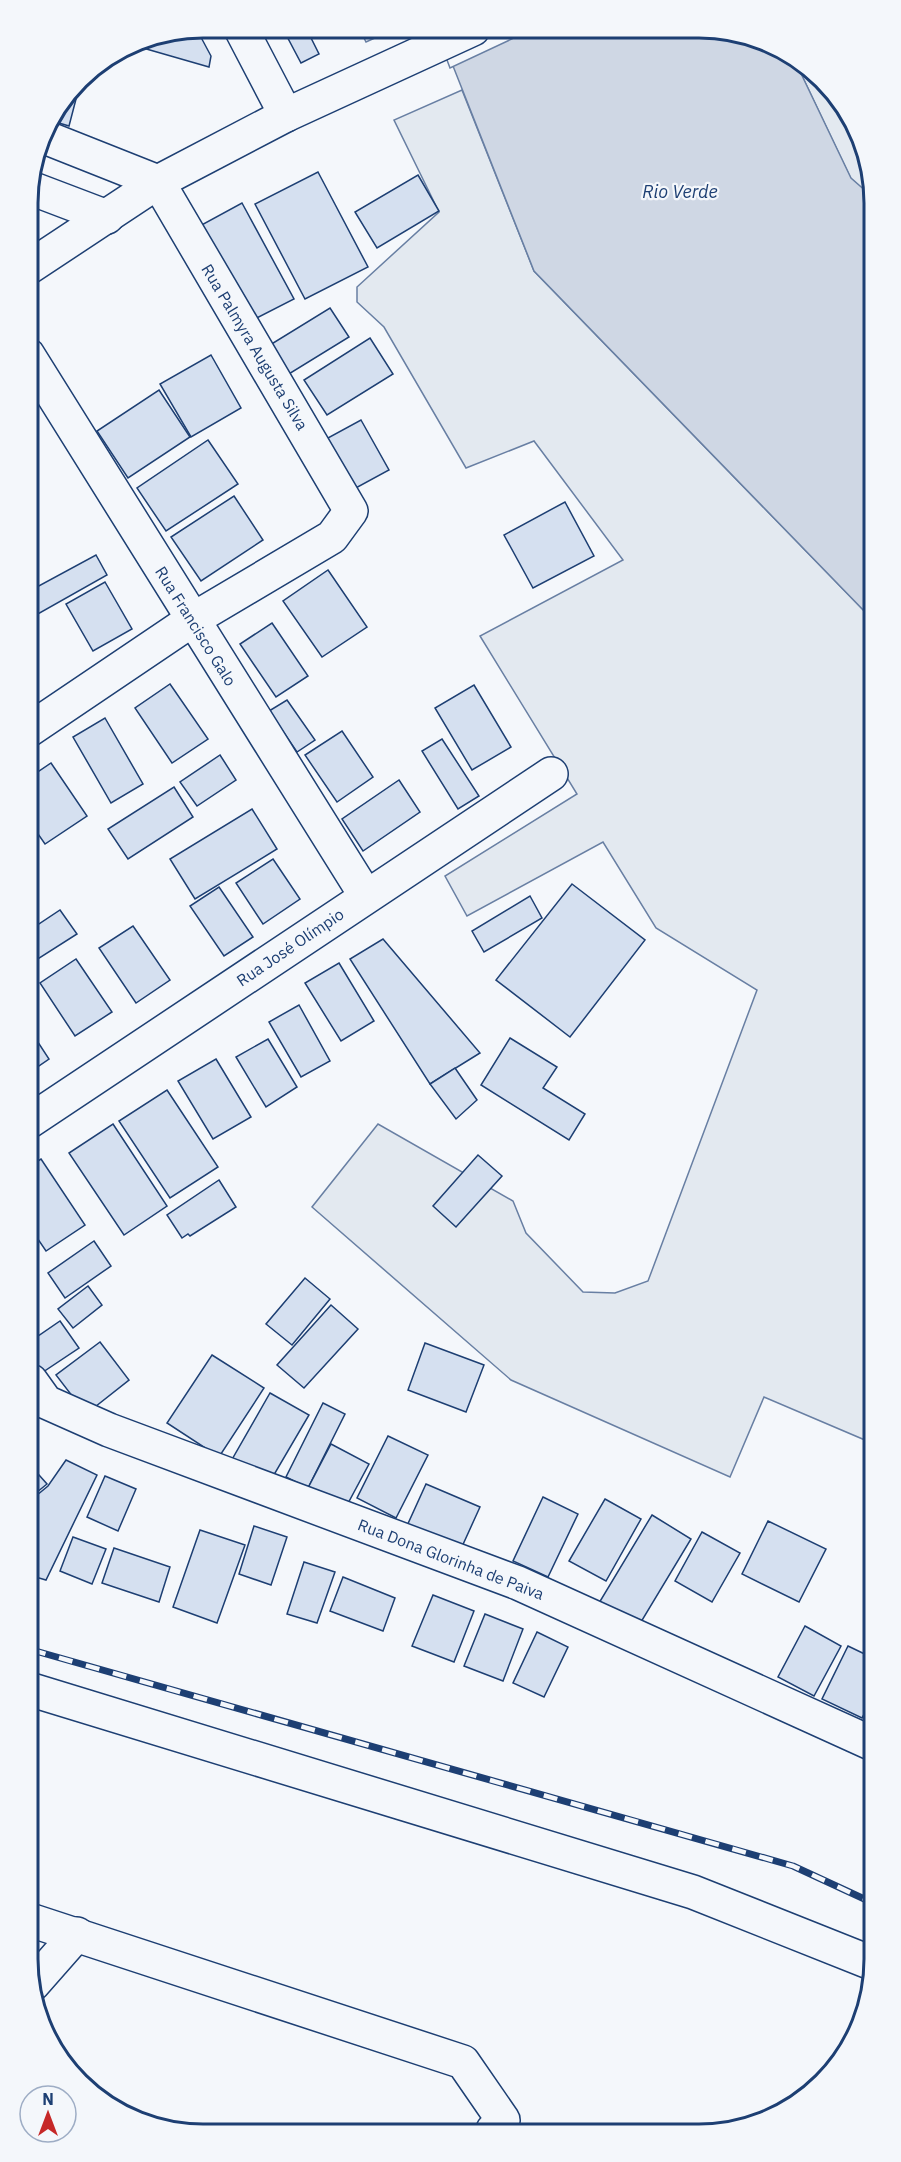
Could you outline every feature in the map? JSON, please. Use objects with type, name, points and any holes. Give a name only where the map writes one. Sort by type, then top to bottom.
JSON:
[{"type":"street","points":[[246,38],[286,114]]},
{"type":"street","points":[[38,262],[158,182],[286,114],[453,38]]},
{"type":"street","points":[[50,139],[158,182]]},
{"type":"street","name":"Rua Palmyra Augusta Silva","points":[[158,182],[351,511],[333,537],[192,620]]},
{"type":"street","points":[[38,191],[107,217]]},
{"type":"street","name":"Rua Francisco Galo","points":[[38,371],[366,896]]},
{"type":"street","points":[[38,724],[192,620]]},
{"type":"street","name":"Rua José Olímpio","points":[[38,1116],[551,774]]},
{"type":"street","name":"Rua Dona Glorinha de Paiva","points":[[38,1391],[46,1402],[109,1430],[518,1583],[863,1740]]},
{"type":"street","points":[[38,1692],[693,1892],[863,1960]]},
{"type":"street","points":[[38,1922],[463,2062],[503,2120],[499,2124]]},
{"type":"street","points":[[39,1977],[77,1934]]},
{"type":"shaded area","points":[[801,73],[823,94],[836,111],[846,130],[858,160],[863,189],[851,179]]},
{"type":"shaded area","points":[[462,90],[534,271],[864,611],[863,1439],[764,1397],[730,1477],[511,1380],[312,1207],[378,1124],[513,1201],[526,1233],[583,1292],[615,1293],[648,1281],[757,990],[656,928],[603,842],[467,916],[445,876],[577,794],[480,636],[623,560],[534,441],[466,468],[384,327],[357,302],[357,287],[439,212],[394,120]]},
{"type":"water","name":"Rio Verde","points":[[442,38],[720,39],[751,46],[790,65],[801,73],[851,178],[863,188],[864,611],[534,271]]},
{"type":"pier","points":[[439,38],[514,38],[450,68]]},
{"type":"building","points":[[201,38],[211,56],[209,67],[144,48],[170,41]]},
{"type":"building","points":[[288,38],[311,38],[319,54],[301,63]]},
{"type":"building","points":[[77,95],[69,126],[58,123]]},
{"type":"building","points":[[318,172],[368,267],[305,299],[255,204]]},
{"type":"building","points":[[418,175],[439,211],[377,248],[355,212]]},
{"type":"building","points":[[242,203],[294,299],[247,323],[196,228]]},
{"type":"building","points":[[330,308],[349,337],[284,377],[265,348]]},
{"type":"building","points":[[370,338],[393,374],[327,415],[304,380]]},
{"type":"building","points":[[211,355],[241,408],[191,437],[160,384]]},
{"type":"building","points":[[159,390],[190,437],[128,478],[97,431]]},
{"type":"building","points":[[361,420],[389,470],[354,489],[326,439]]},
{"type":"building","points":[[208,440],[238,484],[166,531],[137,488]]},
{"type":"building","points":[[234,496],[263,540],[201,581],[171,537]]},
{"type":"building","points":[[565,502],[594,556],[533,588],[504,535]]},
{"type":"building","points":[[96,555],[107,575],[38,614],[38,586]]},
{"type":"building","points":[[328,570],[367,627],[322,657],[283,601]]},
{"type":"building","points":[[105,582],[132,629],[93,651],[66,604]]},
{"type":"building","points":[[272,623],[308,676],[276,697],[240,644]]},
{"type":"building","points":[[170,684],[208,739],[172,763],[135,708]]},
{"type":"building","points":[[474,685],[511,747],[472,770],[435,708]]},
{"type":"building","points":[[287,700],[315,740],[297,752],[269,711]]},
{"type":"building","points":[[105,718],[143,784],[111,803],[73,737]]},
{"type":"building","points":[[342,731],[373,777],[337,802],[305,755]]},
{"type":"building","points":[[442,739],[479,796],[458,809],[422,751]]},
{"type":"building","points":[[220,755],[236,780],[197,806],[180,782]]},
{"type":"building","points":[[51,763],[87,816],[45,844],[38,834],[38,772]]},
{"type":"building","points":[[399,780],[420,812],[363,851],[342,819]]},
{"type":"building","points":[[174,787],[193,817],[128,859],[108,829]]},
{"type":"building","points":[[252,809],[277,849],[195,899],[170,859]]},
{"type":"building","points":[[273,859],[300,899],[263,924],[236,883]]},
{"type":"building","points":[[572,884],[645,940],[570,1037],[496,980]]},
{"type":"building","points":[[219,887],[253,937],[224,956],[190,906]]},
{"type":"building","points":[[530,896],[542,918],[484,952],[472,931]]},
{"type":"building","points":[[60,910],[77,934],[38,959],[38,925]]},
{"type":"building","points":[[133,926],[170,980],[136,1003],[99,948]]},
{"type":"building","points":[[383,939],[480,1053],[430,1084],[350,959]]},
{"type":"building","points":[[76,959],[112,1012],[75,1036],[40,983]]},
{"type":"building","points":[[339,963],[374,1021],[341,1041],[305,983]]},
{"type":"building","points":[[299,1005],[330,1061],[301,1077],[269,1022]]},
{"type":"building","points":[[510,1038],[557,1067],[543,1088],[585,1114],[569,1140],[481,1085]]},
{"type":"building","points":[[268,1039],[297,1087],[266,1107],[236,1057]]},
{"type":"building","points":[[38,1042],[49,1059],[38,1067]]},
{"type":"building","points":[[216,1059],[251,1117],[213,1139],[178,1081]]},
{"type":"building","points":[[455,1068],[477,1100],[456,1119],[430,1084]]},
{"type":"building","points":[[167,1090],[218,1167],[170,1198],[119,1121]]},
{"type":"building","points":[[113,1124],[167,1206],[124,1235],[69,1153]]},
{"type":"building","points":[[478,1155],[502,1176],[456,1227],[433,1206]]},
{"type":"building","points":[[41,1159],[85,1225],[46,1251],[38,1239],[38,1161]]},
{"type":"building","points":[[219,1180],[236,1207],[190,1236],[188,1234],[182,1238],[167,1215]]},
{"type":"building","points":[[94,1241],[111,1266],[65,1298],[48,1273]]},
{"type":"building","points":[[305,1278],[330,1299],[292,1345],[266,1324]]},
{"type":"building","points":[[88,1286],[102,1305],[73,1328],[58,1309]]},
{"type":"building","points":[[331,1305],[358,1329],[304,1388],[277,1365]]},
{"type":"building","points":[[60,1321],[79,1348],[38,1375],[38,1336]]},
{"type":"building","points":[[100,1342],[129,1380],[86,1414],[56,1375]]},
{"type":"building","points":[[425,1343],[484,1365],[466,1412],[408,1390]]},
{"type":"building","points":[[212,1355],[264,1388],[219,1457],[167,1423]]},
{"type":"building","points":[[270,1393],[309,1415],[268,1485],[230,1463]]},
{"type":"building","points":[[323,1403],[345,1414],[308,1488],[286,1477]]},
{"type":"building","points":[[388,1436],[428,1455],[396,1518],[357,1498]]},
{"type":"building","points":[[331,1444],[369,1464],[346,1507],[308,1488]]},
{"type":"building","points":[[66,1460],[97,1475],[46,1580],[38,1578],[38,1494],[48,1486]]},
{"type":"building","points":[[38,1474],[47,1484],[38,1491]]},
{"type":"building","points":[[105,1476],[136,1489],[118,1531],[87,1517]]},
{"type":"building","points":[[426,1484],[480,1507],[460,1551],[406,1528]]},
{"type":"building","points":[[543,1497],[578,1514],[548,1577],[513,1561]]},
{"type":"building","points":[[605,1499],[641,1519],[606,1581],[569,1561]]},
{"type":"building","points":[[652,1515],[691,1539],[638,1627],[599,1603]]},
{"type":"building","points":[[768,1521],[826,1549],[799,1602],[742,1574]]},
{"type":"building","points":[[254,1526],[287,1537],[271,1585],[239,1574]]},
{"type":"building","points":[[200,1530],[245,1545],[217,1623],[173,1607]]},
{"type":"building","points":[[702,1532],[740,1553],[712,1602],[675,1581]]},
{"type":"building","points":[[73,1537],[106,1549],[92,1584],[60,1571]]},
{"type":"building","points":[[114,1548],[170,1567],[159,1602],[102,1583]]},
{"type":"building","points":[[304,1562],[335,1572],[317,1623],[287,1614]]},
{"type":"building","points":[[343,1577],[395,1598],[383,1631],[330,1611]]},
{"type":"building","points":[[433,1595],[474,1611],[454,1662],[412,1646]]},
{"type":"building","points":[[485,1614],[523,1629],[503,1681],[464,1666]]},
{"type":"building","points":[[805,1626],[841,1646],[814,1696],[778,1677]]},
{"type":"building","points":[[537,1632],[568,1647],[544,1697],[513,1683]]},
{"type":"building","points":[[848,1646],[863,1653],[862,1718],[822,1699]]},
{"type":"railway","points":[[38,1652],[793,1866],[863,1898]]}]
